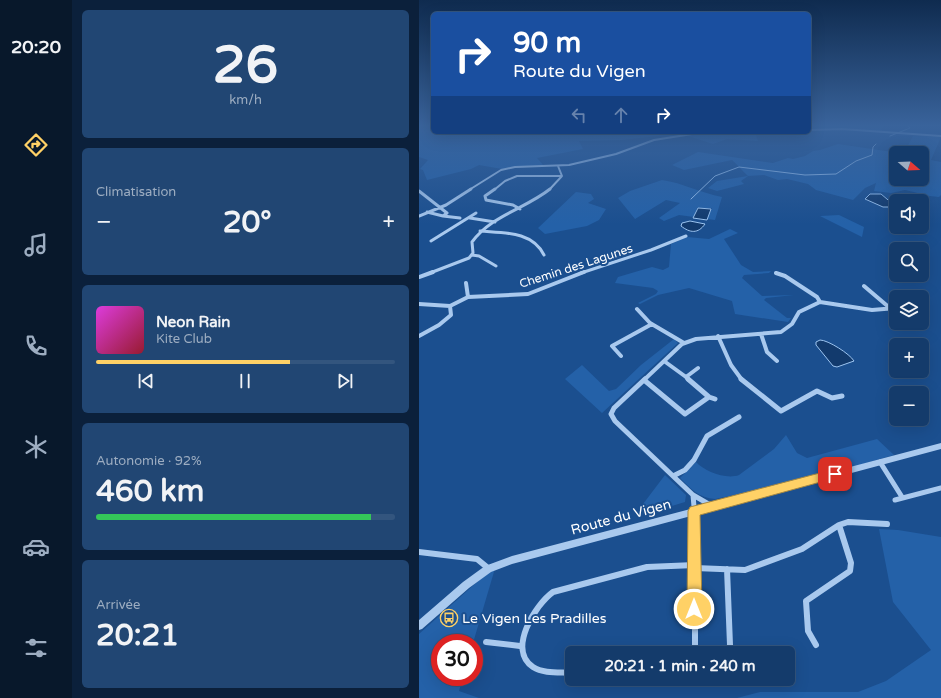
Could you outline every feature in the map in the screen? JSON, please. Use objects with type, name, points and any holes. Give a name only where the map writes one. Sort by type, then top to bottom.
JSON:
[{"type":"street","points":[[419,216],[446,205],[451,200],[501,170],[515,167],[558,166],[594,159]]},
{"type":"street","points":[[558,166],[562,176]]},
{"type":"street","points":[[520,209],[513,205],[486,200],[485,196],[505,181],[517,176],[562,176]]},
{"type":"street","points":[[472,255],[472,242],[480,231],[542,196],[558,182],[562,176]]},
{"type":"street","points":[[419,191],[447,213],[443,216]]},
{"type":"street","points":[[427,212],[460,218]]},
{"type":"street","points":[[431,241],[459,222],[470,218],[476,213]]},
{"type":"street","points":[[470,218],[495,222]]},
{"type":"street","points":[[480,231],[522,235],[533,239],[542,249],[544,254]]},
{"type":"street","name":"Chemin des Lagunes","points":[[468,297],[528,294],[569,277],[651,250],[686,236]]},
{"type":"street","points":[[419,277],[464,261],[472,255],[479,256],[496,266]]},
{"type":"street","points":[[776,273],[785,276],[817,297],[820,302]]},
{"type":"street","points":[[419,304],[450,306],[468,297],[466,283]]},
{"type":"street","points":[[864,286],[889,307]]},
{"type":"street","points":[[712,506],[693,495],[615,421],[611,414],[614,408],[684,343],[696,339],[718,336],[781,332],[792,324],[799,312],[820,302],[872,310],[889,309]]},
{"type":"street","points":[[419,336],[439,325],[451,315],[450,306]]},
{"type":"street","points":[[637,309],[638,314],[684,343]]},
{"type":"street","points":[[621,356],[612,346],[625,337],[653,324]]},
{"type":"street","points":[[761,334],[767,352],[777,361]]},
{"type":"street","points":[[718,336],[735,372],[745,382],[775,404],[781,411],[817,391],[831,399],[836,400],[843,396]]},
{"type":"street","points":[[663,361],[709,397],[715,399]]},
{"type":"street","points":[[685,377],[698,368]]},
{"type":"street","points":[[643,380],[685,414],[709,397]]},
{"type":"street","points":[[673,476],[685,470],[694,460],[707,436],[739,417]]},
{"type":"street","name":"Route du Vigen","points":[[419,626],[466,585],[489,569],[512,560],[941,446]]},
{"type":"street","points":[[880,462],[902,497]]},
{"type":"street","points":[[895,500],[941,488]]},
{"type":"street","points":[[693,495],[695,646]]},
{"type":"street","points":[[565,672],[531,667],[523,656],[520,646],[531,618],[540,603],[553,592],[647,567],[695,567],[745,570],[802,549],[839,525],[848,522],[887,524]]},
{"type":"street","points":[[816,645],[809,631],[806,601],[850,571],[851,564],[839,525]]},
{"type":"street","points":[[419,552],[477,559],[489,569]]},
{"type":"street","points":[[727,569],[729,646]]},
{"type":"street","points":[[486,642],[520,646]]},
{"type":"shaded area","points":[[424,159],[538,159],[544,166],[502,169],[479,165],[471,169],[427,180],[423,170],[420,169],[428,160]]},
{"type":"shaded area","points":[[685,159],[743,159],[773,163],[786,159],[889,159],[889,186],[929,186],[929,159],[941,162],[941,195],[939,197],[905,190],[891,193],[874,191],[876,183],[865,188],[853,200],[816,190],[808,184],[787,179],[778,180],[764,175],[748,176],[732,160],[684,170],[672,165]]},
{"type":"shaded area","points":[[748,176],[741,181],[744,184],[717,191],[708,188],[717,181]]},
{"type":"shaded area","points":[[662,180],[677,183],[722,197],[715,220],[707,219],[712,208],[697,208],[694,217],[679,215],[664,221],[659,218],[680,203],[666,200],[635,219],[618,198],[630,191]]},
{"type":"shaded area","points":[[576,192],[591,194],[594,199],[588,203],[606,209],[599,220],[587,226],[545,234],[538,228]]},
{"type":"shaded area","points":[[870,194],[881,194],[889,201],[889,207],[883,207],[865,199]]},
{"type":"shaded area","points":[[698,208],[711,209],[707,220],[693,218]]},
{"type":"shaded area","points":[[839,215],[864,227],[862,237],[820,216]]},
{"type":"shaded area","points":[[690,221],[705,224],[700,230],[697,231],[691,231],[681,226],[682,223]]},
{"type":"shaded area","points":[[730,229],[738,233],[724,239],[741,265],[753,272],[771,271],[769,273],[744,275],[742,278],[762,296],[794,295],[766,298],[764,300],[787,318],[791,318],[788,322],[735,314],[732,301],[689,288],[658,295],[640,304],[638,303],[656,294],[658,291],[653,288],[615,283],[618,277],[652,267],[663,270],[669,267],[671,244],[687,237],[709,239]]},
{"type":"shaded area","points":[[674,339],[678,343],[602,413],[565,379],[582,365],[609,391],[616,389],[641,365]]},
{"type":"shaded area","points":[[820,340],[828,342],[839,348],[854,361],[837,367],[833,366],[816,345],[816,342]]},
{"type":"shaded area","points":[[786,435],[797,453],[807,458],[877,439],[894,455],[804,481],[715,499],[700,495],[680,478],[696,462],[704,469],[716,474],[728,476],[739,475],[774,449]]},
{"type":"shaded area","points":[[665,475],[686,495],[685,502],[639,516],[637,512]]},
{"type":"shaded area","points":[[879,529],[898,530],[941,537],[941,698],[737,698],[760,692],[858,692],[886,681],[931,650],[893,602]]},
{"type":"shaded area","points":[[496,565],[476,634],[431,634],[431,686],[460,686],[459,691],[479,698],[419,698],[419,634]]},
{"type":"waterway","points":[[691,199],[715,176],[739,167],[805,175],[836,174],[862,159]]},
{"type":"place","name":"Le Vigen Les Pradilles","points":[[449,618]]},
{"type":"route","points":[[694,609],[696,557],[694,511],[761,492],[835,474]]}]
